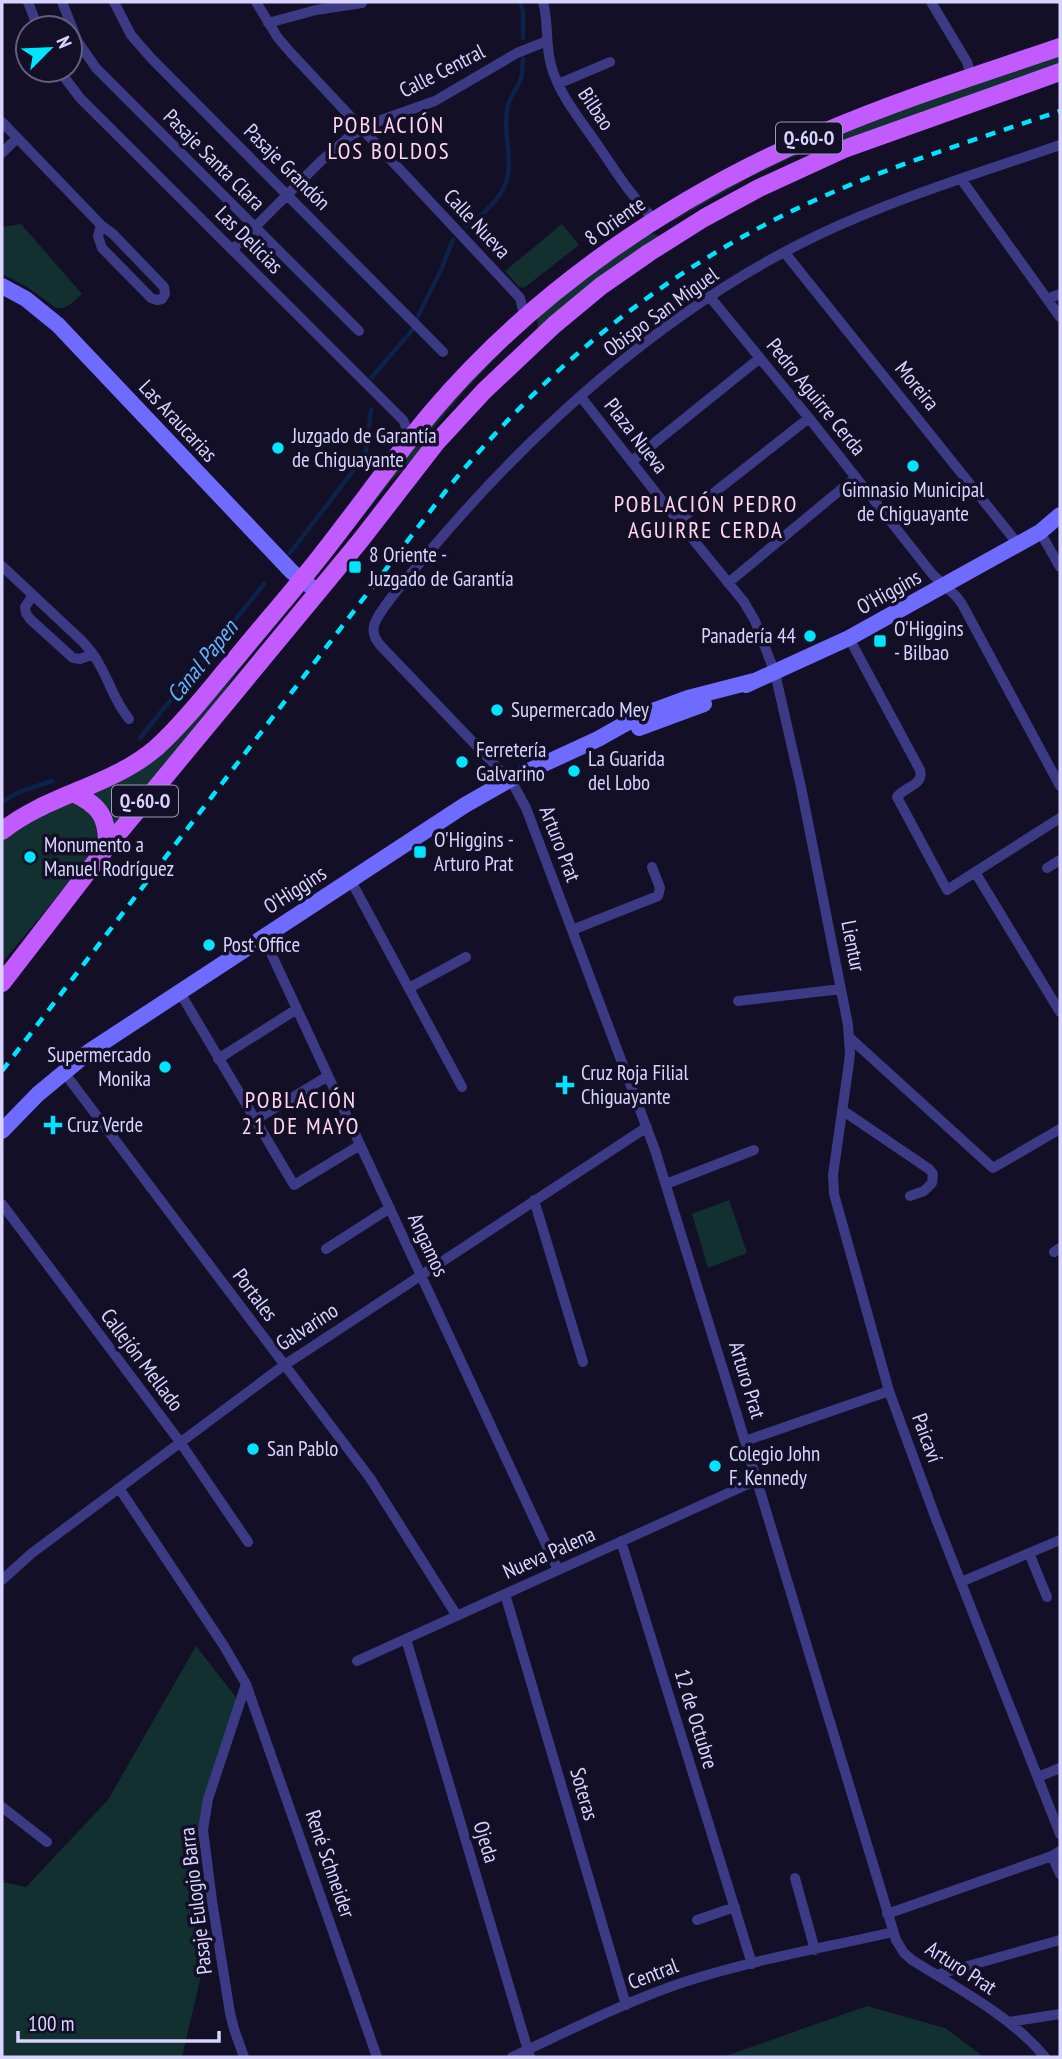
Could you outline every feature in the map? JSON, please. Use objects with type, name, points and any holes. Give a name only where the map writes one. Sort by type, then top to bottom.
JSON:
[{"type":"main road","name":"8 Oriente","points":[[302,580],[411,438],[450,392],[525,319],[590,266],[655,220],[722,181],[808,139],[869,114],[1060,47]]},
{"type":"main road","name":"Q-60-O","points":[[2,983],[107,847],[318,592],[444,434],[523,352],[601,286],[685,229],[760,188],[844,149],[1060,72]]},
{"type":"main road","points":[[655,220],[664,226],[685,229]]},
{"type":"main road","name":"Las Araucarias","points":[[2,286],[26,299],[58,325],[246,524],[302,580],[318,592]]},
{"type":"main road","points":[[523,352],[528,330],[525,319]]},
{"type":"main road","name":"O'Higgins","points":[[2,1131],[63,1071],[179,991],[465,805],[621,724],[688,698],[754,681],[849,638],[1040,532],[1060,515]]},
{"type":"main road","name":"O'Higgins","points":[[1040,532],[1060,527]]},
{"type":"main road","name":"Q-60-O","points":[[2,831],[27,814],[129,767],[161,743],[302,580]]},
{"type":"main road","points":[[73,793],[89,802],[102,816],[107,833],[107,847]]},
{"type":"street","name":"Pasaje Santa Clara","points":[[62,2],[78,42],[96,68],[359,331]]},
{"type":"street","name":"Pasaje Grandón","points":[[114,2],[124,24],[139,46],[443,352]]},
{"type":"street","name":"Calle Nueva","points":[[256,2],[291,54],[520,298],[525,319]]},
{"type":"street","name":"Bilbao","points":[[543,2],[551,68],[563,95],[638,202],[655,220]]},
{"type":"street","points":[[931,2],[967,62],[972,78]]},
{"type":"street","points":[[268,23],[316,10],[362,3]]},
{"type":"street","name":"Calle Central","points":[[232,250],[330,152],[362,129],[435,101],[517,53],[547,41]]},
{"type":"street","points":[[558,84],[610,62]]},
{"type":"street","name":"Las Delicias","points":[[70,84],[80,98],[403,420],[411,438]]},
{"type":"street","points":[[2,122],[163,287],[165,294],[162,299],[151,298],[102,248],[98,236],[101,225]]},
{"type":"street","points":[[2,153],[17,138]]},
{"type":"street","name":"Obispo San Miguel","points":[[373,633],[377,617],[460,515],[500,472],[629,357],[710,297],[785,253],[862,215],[1060,145]]},
{"type":"street","points":[[961,179],[1060,317]]},
{"type":"street","name":"Moreira","points":[[785,253],[1018,544]]},
{"type":"street","points":[[1047,299],[1060,294]]},
{"type":"street","name":"Pedro Aguirre Cerda","points":[[710,297],[933,575],[945,585]]},
{"type":"street","points":[[632,461],[760,358]]},
{"type":"street","name":"Plaza Nueva","points":[[581,397],[750,610],[775,673]]},
{"type":"street","points":[[678,521],[809,418]]},
{"type":"street","points":[[728,583],[856,478]]},
{"type":"street","points":[[1040,532],[1060,567]]},
{"type":"street","points":[[2,566],[93,654],[119,706],[130,719]]},
{"type":"street","points":[[945,585],[962,604],[1060,786]]},
{"type":"street","points":[[33,595],[25,607],[30,619],[73,658],[80,659],[93,654]]},
{"type":"street","name":"Arturo Prat","points":[[373,633],[380,645],[509,780],[522,800],[647,1127],[666,1184],[893,1932],[904,1953],[1009,2022],[1045,2057]]},
{"type":"street","points":[[849,638],[922,774],[919,782],[897,797],[947,890],[1060,818]]},
{"type":"street","name":"Lientur","points":[[775,673],[801,787],[850,1038]]},
{"type":"street","points":[[1047,868],[1060,860]]},
{"type":"street","points":[[572,930],[658,896],[660,888],[652,867]]},
{"type":"street","points":[[975,873],[1060,1012]]},
{"type":"street","points":[[350,878],[462,1087]]},
{"type":"street","name":"Angamos","points":[[263,936],[558,1570]]},
{"type":"street","points":[[409,988],[466,957]]},
{"type":"street","points":[[738,1001],[841,989]]},
{"type":"street","points":[[179,991],[294,1185],[360,1144]]},
{"type":"street","points":[[218,1059],[297,1009]]},
{"type":"street","points":[[850,1038],[993,1168],[1060,1129]]},
{"type":"street","name":"Paicaví","points":[[850,1038],[833,1175],[834,1194],[889,1391],[1060,1834]]},
{"type":"street","name":"Portales","points":[[63,1071],[370,1478],[457,1616]]},
{"type":"street","points":[[255,1120],[328,1076]]},
{"type":"street","points":[[842,1110],[933,1174],[932,1182],[924,1191],[910,1196]]},
{"type":"street","name":"Galvarino","points":[[2,1580],[32,1553],[283,1366],[647,1127]]},
{"type":"street","points":[[666,1184],[754,1150]]},
{"type":"street","points":[[534,1200],[583,1362]]},
{"type":"street","name":"Callejón Mellado","points":[[2,1204],[180,1442],[248,1542]]},
{"type":"street","points":[[326,1249],[390,1208]]},
{"type":"street","points":[[745,1441],[889,1391]]},
{"type":"street","name":"Nueva Palena","points":[[357,1661],[757,1480]]},
{"type":"street","points":[[119,1488],[224,1646],[246,1684]]},
{"type":"street","points":[[961,1581],[1060,1540]]},
{"type":"street","name":"12 de Octubre","points":[[621,1541],[752,1964]]},
{"type":"street","points":[[1029,1553],[1047,1597]]},
{"type":"street","name":"Soteras","points":[[505,1594],[626,2005]]},
{"type":"street","name":"Ojeda","points":[[406,1639],[529,2054]]},
{"type":"street","name":"Pasaje Eulogio Barra","points":[[244,2057],[230,2013],[203,1830],[208,1799],[246,1684]]},
{"type":"street","name":"René Schneider","points":[[246,1684],[376,2057]]},
{"type":"street","points":[[1038,1777],[1060,1768]]},
{"type":"street","points":[[2,1807],[47,1842]]},
{"type":"street","points":[[887,1914],[1056,1853],[1060,1874]]},
{"type":"street","points":[[795,1878],[815,1950]]},
{"type":"street","points":[[697,1920],[735,1907]]},
{"type":"street","name":"Central","points":[[512,2057],[529,2054],[626,2005],[682,1983],[893,1932]]},
{"type":"street","points":[[936,1975],[1060,1940]]},
{"type":"street","points":[[1009,2022],[1060,2014]]},
{"type":"green space","points":[[1060,55],[1060,64],[790,158],[675,220],[667,221],[746,176],[849,128]]},
{"type":"green space","points":[[21,224],[82,294],[67,306],[56,308],[29,288],[2,274],[2,227]]},
{"type":"green space","points":[[562,224],[579,245],[524,288],[519,287],[505,271]]},
{"type":"green space","points":[[650,233],[660,236],[538,328],[537,317],[599,268]]},
{"type":"green space","points":[[520,333],[464,391],[420,444],[423,448],[391,481],[323,567],[321,565],[398,465],[462,388]]},
{"type":"green space","points":[[287,610],[184,743],[2,963],[2,840],[22,824],[117,782]]},
{"type":"green space","points":[[729,1200],[747,1253],[708,1268],[692,1214]]},
{"type":"green space","points":[[196,1646],[242,1705],[192,1866],[207,1950],[182,2057],[2,2057],[2,1882],[26,1887],[108,1800]]},
{"type":"green space","points":[[867,2006],[945,2028],[984,2057],[723,2057]]},
{"type":"waterway","name":"Canal Papen","points":[[520,2],[523,11],[523,38]]},
{"type":"waterway","name":"Canal Papen","points":[[468,226],[496,200],[508,175],[507,110],[521,78],[523,59]]},
{"type":"waterway","name":"Canal Papen","points":[[417,318],[453,240]]},
{"type":"waterway","name":"Canal Papen","points":[[372,377],[413,329]]},
{"type":"waterway","name":"Canal Papen","points":[[290,553],[363,458],[371,410]]},
{"type":"waterway","name":"Canal Papen","points":[[140,738],[264,584]]},
{"type":"waterway","name":"Canal Papen","points":[[2,802],[19,792],[52,781]]},
{"type":"railway","points":[[2,1071],[448,488],[531,397],[575,356],[670,282],[721,249],[775,220],[887,170],[1060,111]]},
{"type":"place","name":"Juzgado de Garantía de Chiguayante","points":[[278,448]]},
{"type":"place","name":"Gimnasio Municipal de Chiguayante","points":[[913,466]]},
{"type":"place","name":"8 Oriente - Juzgado de Garantía","points":[[355,567]]},
{"type":"place","name":"Panadería 44","points":[[810,636]]},
{"type":"place","name":"O'Higgins - Bilbao","points":[[880,641]]},
{"type":"place","name":"Supermercado Mey","points":[[497,710]]},
{"type":"place","name":"Ferretería Galvarino","points":[[462,762]]},
{"type":"place","name":"La Guarida del Lobo","points":[[574,771]]},
{"type":"place","name":"O'Higgins - Arturo Prat","points":[[420,852]]},
{"type":"place","name":"Monumento a Manuel Rodríguez","points":[[30,857]]},
{"type":"place","name":"Post Office","points":[[209,945]]},
{"type":"place","name":"Supermercado Monika","points":[[165,1067]]},
{"type":"place","name":"Cruz Roja Filial Chiguayante","points":[[565,1085]]},
{"type":"place","name":"Cruz Verde","points":[[53,1125]]},
{"type":"place","name":"San Pablo","points":[[253,1449]]},
{"type":"place","name":"Colegio John F. Kennedy","points":[[715,1466]]},
{"type":"district","name":"POBLACIÓN LOS BOLDOS","points":[[389,138]]},
{"type":"district","name":"POBLACIÓN PEDRO AGUIRRE CERDA","points":[[706,517]]},
{"type":"district","name":"POBLACIÓN 21 DE MAYO","points":[[301,1113]]}]
